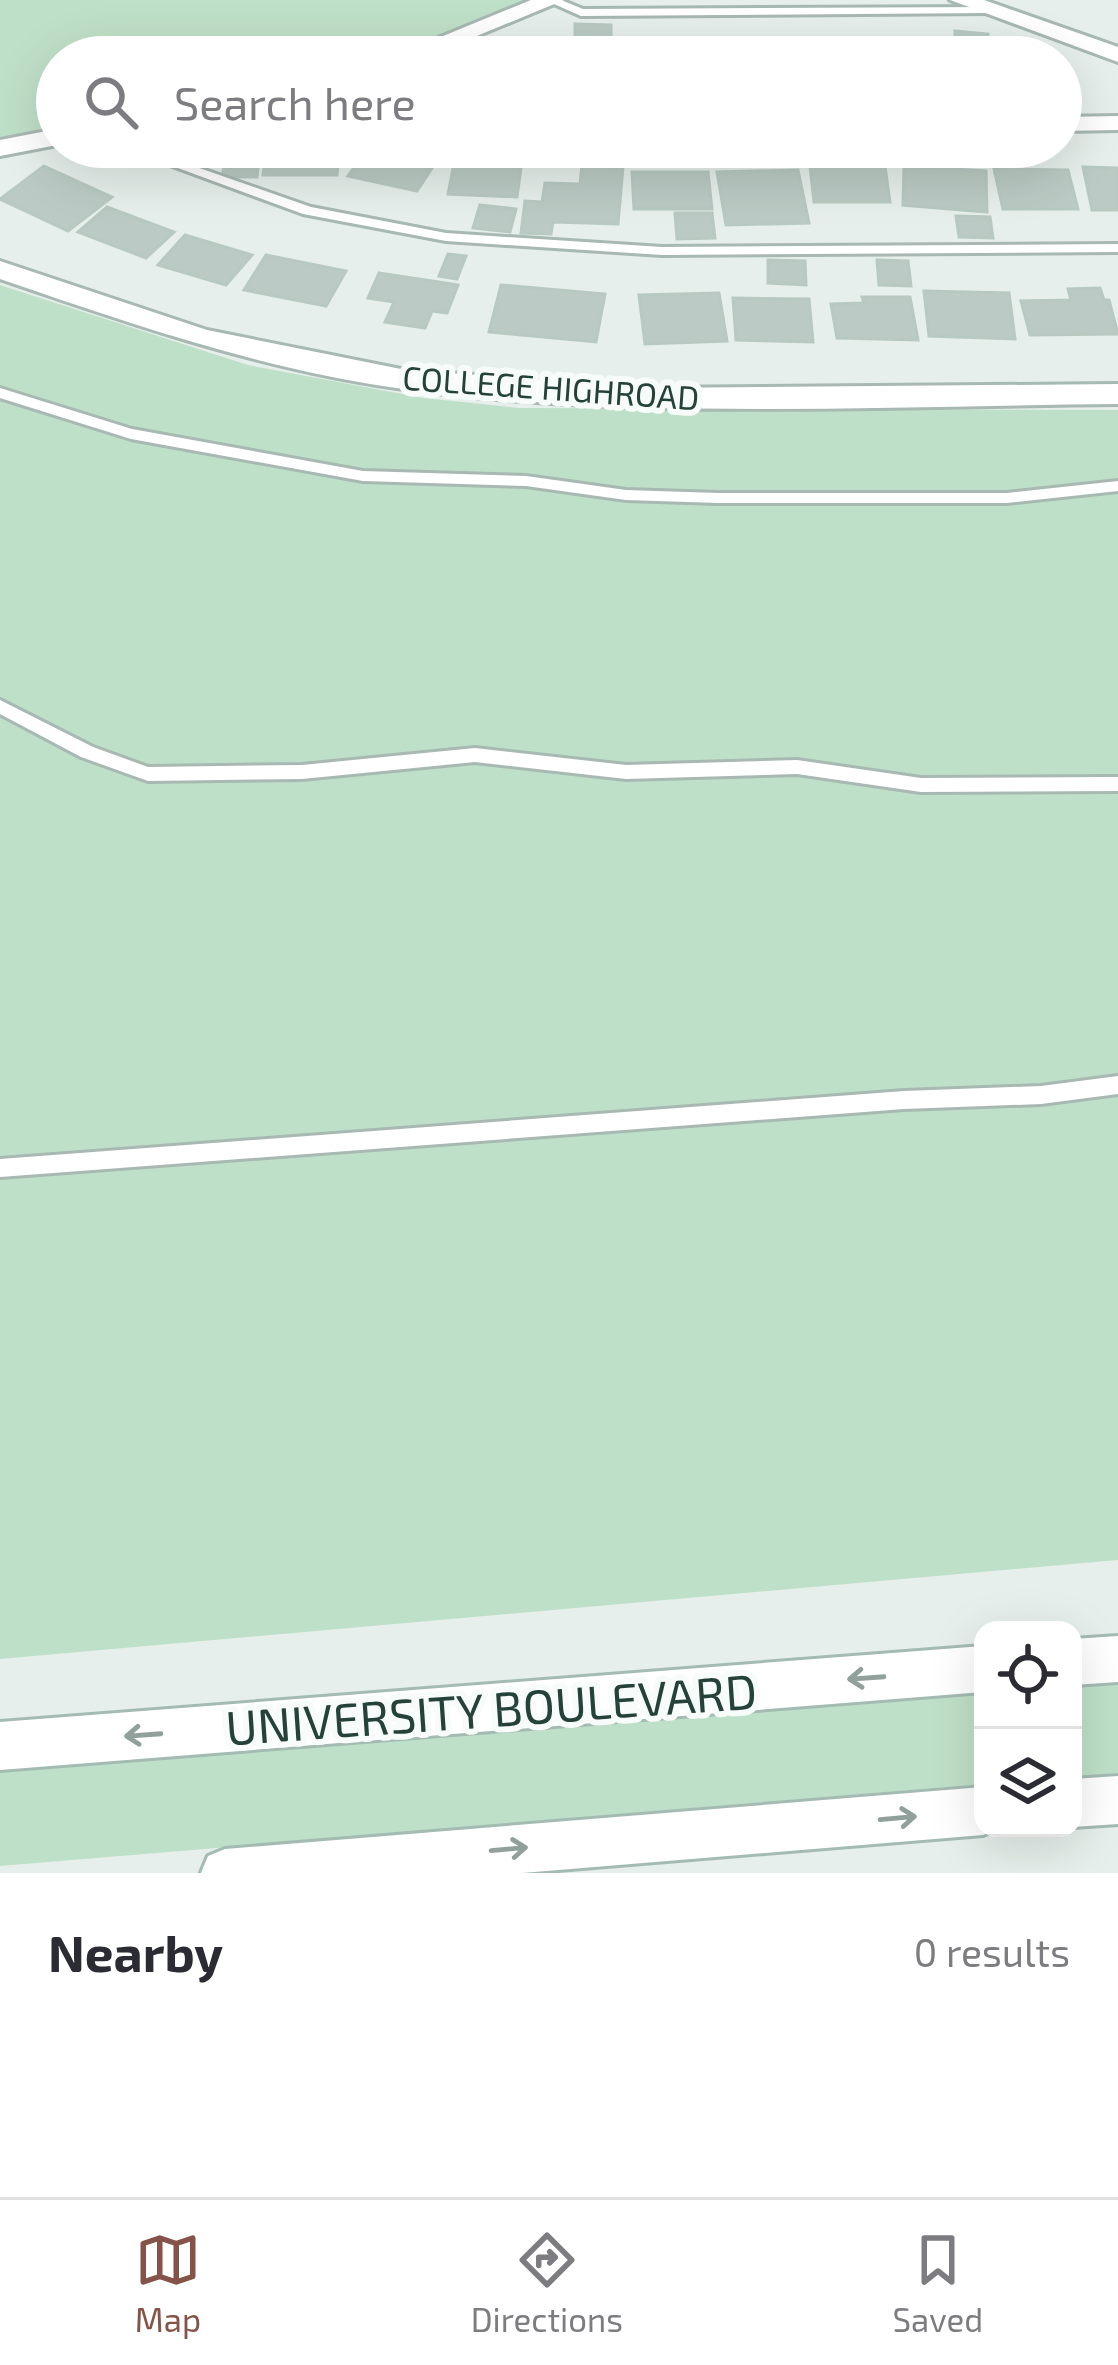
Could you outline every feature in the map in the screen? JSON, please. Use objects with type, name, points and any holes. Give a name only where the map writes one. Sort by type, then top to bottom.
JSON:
[{"type":"street","points":[[459,36],[552,0]]},
{"type":"street","points":[[962,0],[1065,36]]},
{"type":"street","points":[[1082,42],[1118,55]]},
{"type":"street","points":[[1082,124],[1118,123]]},
{"type":"street","points":[[0,148],[36,141]]},
{"type":"street","name":"COLLEGE HIGHROAD","points":[[0,270],[202,338],[406,380],[654,398],[1118,394]]},
{"type":"street","points":[[1082,1661],[1118,1659]]},
{"type":"street","name":"UNIVERSITY BOULEVARD","points":[[0,1746],[974,1670]]},
{"type":"street","points":[[1082,1802],[1118,1800]]},
{"type":"street","points":[[225,1873],[974,1812]]},
{"type":"lane","points":[[552,0],[581,13],[992,10]]},
{"type":"lane","points":[[185,168],[308,212],[446,237],[662,251],[1118,248]]},
{"type":"lane","points":[[0,393],[131,434],[363,476],[505,479],[626,494],[718,498],[1007,498],[1118,486]]},
{"type":"lane","points":[[0,706],[87,752],[148,774],[302,772],[475,755],[626,772],[797,767],[921,785],[1118,784]]},
{"type":"lane","points":[[0,1168],[904,1100],[1041,1095],[1118,1085]]},
{"type":"green space","points":[[0,0],[528,0],[440,36],[36,36],[36,132],[0,139]]},
{"type":"green space","points":[[0,285],[248,365],[424,398],[519,408],[1118,410],[1118,1560],[0,1659]]},
{"type":"green space","points":[[1118,1677],[1118,1773],[1082,1776],[1082,1679]]},
{"type":"green space","points":[[974,1688],[974,1785],[0,1866],[0,1764]]},
{"type":"building","points":[[575,24],[611,25],[611,36],[575,36]]},
{"type":"building","points":[[955,31],[988,34],[988,36],[955,36]]},
{"type":"building","points":[[1083,167],[1118,168],[1118,210],[1092,210]]},
{"type":"building","points":[[41,168],[112,197],[68,231],[0,199]]},
{"type":"building","points":[[224,168],[258,168],[257,177],[222,177]]},
{"type":"building","points":[[264,168],[338,168],[337,175],[263,175]]},
{"type":"building","points":[[354,168],[432,168],[417,191],[348,176]]},
{"type":"building","points":[[453,168],[521,168],[517,197],[448,194]]},
{"type":"building","points":[[582,168],[623,168],[618,224],[553,222],[551,234],[521,233],[525,201],[542,202],[545,183],[580,184]]},
{"type":"building","points":[[810,168],[885,168],[890,202],[814,202]]},
{"type":"building","points":[[904,168],[986,171],[987,212],[903,205]]},
{"type":"building","points":[[994,169],[1068,170],[1078,209],[1003,209]]},
{"type":"building","points":[[798,170],[809,223],[726,225],[717,172]]},
{"type":"building","points":[[632,172],[708,172],[712,209],[634,209]]},
{"type":"building","points":[[480,205],[516,209],[510,232],[473,228]]},
{"type":"building","points":[[107,207],[174,232],[146,258],[78,232]]},
{"type":"building","points":[[675,213],[712,213],[715,238],[677,239]]},
{"type":"building","points":[[956,216],[990,217],[993,238],[959,237]]},
{"type":"building","points":[[185,235],[252,255],[226,285],[158,265]]},
{"type":"building","points":[[448,254],[466,256],[457,279],[439,276]]},
{"type":"building","points":[[266,255],[346,271],[326,306],[244,290]]},
{"type":"building","points":[[768,260],[805,261],[806,285],[768,283]]},
{"type":"building","points":[[877,260],[908,261],[911,286],[879,285]]},
{"type":"building","points":[[379,273],[458,285],[447,313],[432,311],[425,328],[385,322],[394,302],[368,298]]},
{"type":"building","points":[[501,285],[605,294],[596,342],[489,332]]},
{"type":"building","points":[[1100,288],[1104,300],[1109,300],[1118,334],[1030,335],[1021,301],[1071,300],[1068,289]]},
{"type":"building","points":[[924,291],[1009,293],[1015,339],[929,336]]},
{"type":"building","points":[[719,293],[727,341],[645,344],[639,295]]},
{"type":"building","points":[[862,297],[910,297],[918,340],[837,338],[831,304],[864,303]]},
{"type":"building","points":[[733,298],[809,299],[813,342],[736,340]]}]
